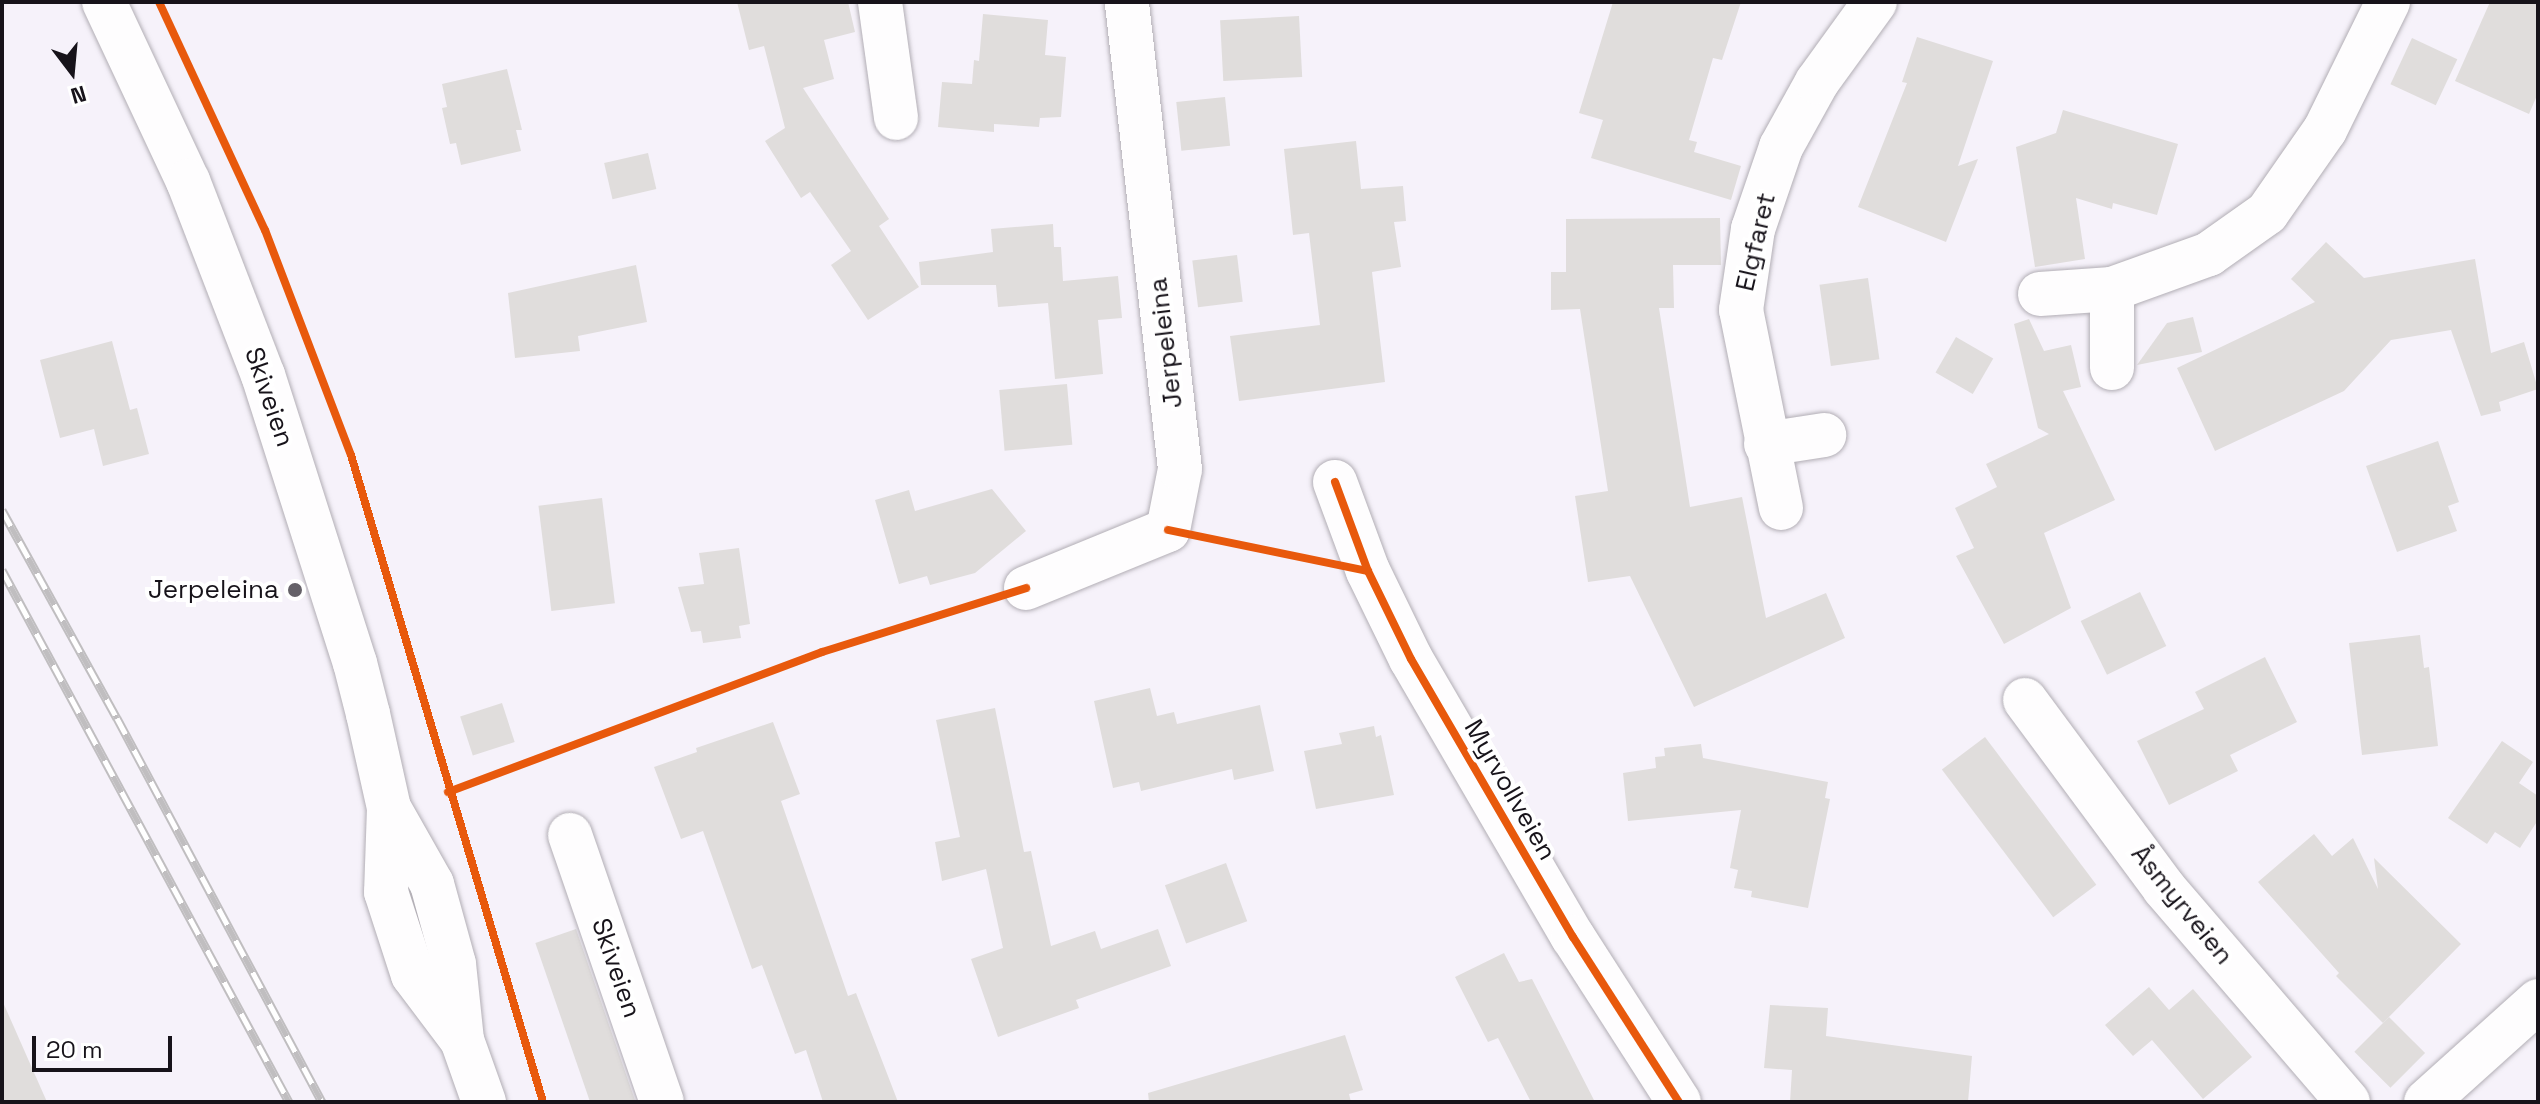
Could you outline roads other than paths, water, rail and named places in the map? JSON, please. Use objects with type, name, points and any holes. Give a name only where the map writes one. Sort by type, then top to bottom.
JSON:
[{"type":"street","name":"Skiveien","points":[[104,2],[182,167],[263,375],[355,663],[389,808],[386,892],[413,975],[462,1040],[484,1102]]},
{"type":"street","points":[[880,2],[896,118]]},
{"type":"street","name":"Jerpeleina","points":[[1026,588],[1168,530],[1180,469],[1127,2]]},
{"type":"street","name":"Elgfaret","points":[[1781,508],[1741,310],[1753,229],[1781,147],[1817,82],[1875,2]]},
{"type":"street","points":[[2040,294],[2112,289],[2209,254],[2267,213],[2325,130],[2388,2]]},
{"type":"street","points":[[2112,289],[2112,368]]},
{"type":"street","points":[[1766,444],[1824,435]]},
{"type":"street","name":"Myrvollveien","points":[[1335,482],[1368,571],[1411,659],[1573,937],[1679,1102]]},
{"type":"street","name":"Åsmyrveien","points":[[2025,700],[2164,888],[2348,1102]]},
{"type":"street","name":"Skiveien","points":[[570,835],[662,1102]]},
{"type":"street","points":[[2426,1102],[2538,1001]]},
{"type":"railway","points":[[2,510],[322,1102]]},
{"type":"railway","points":[[2,570],[289,1102]]},
{"type":"place","name":"Jerpeleina","points":[[295,590]]}]
